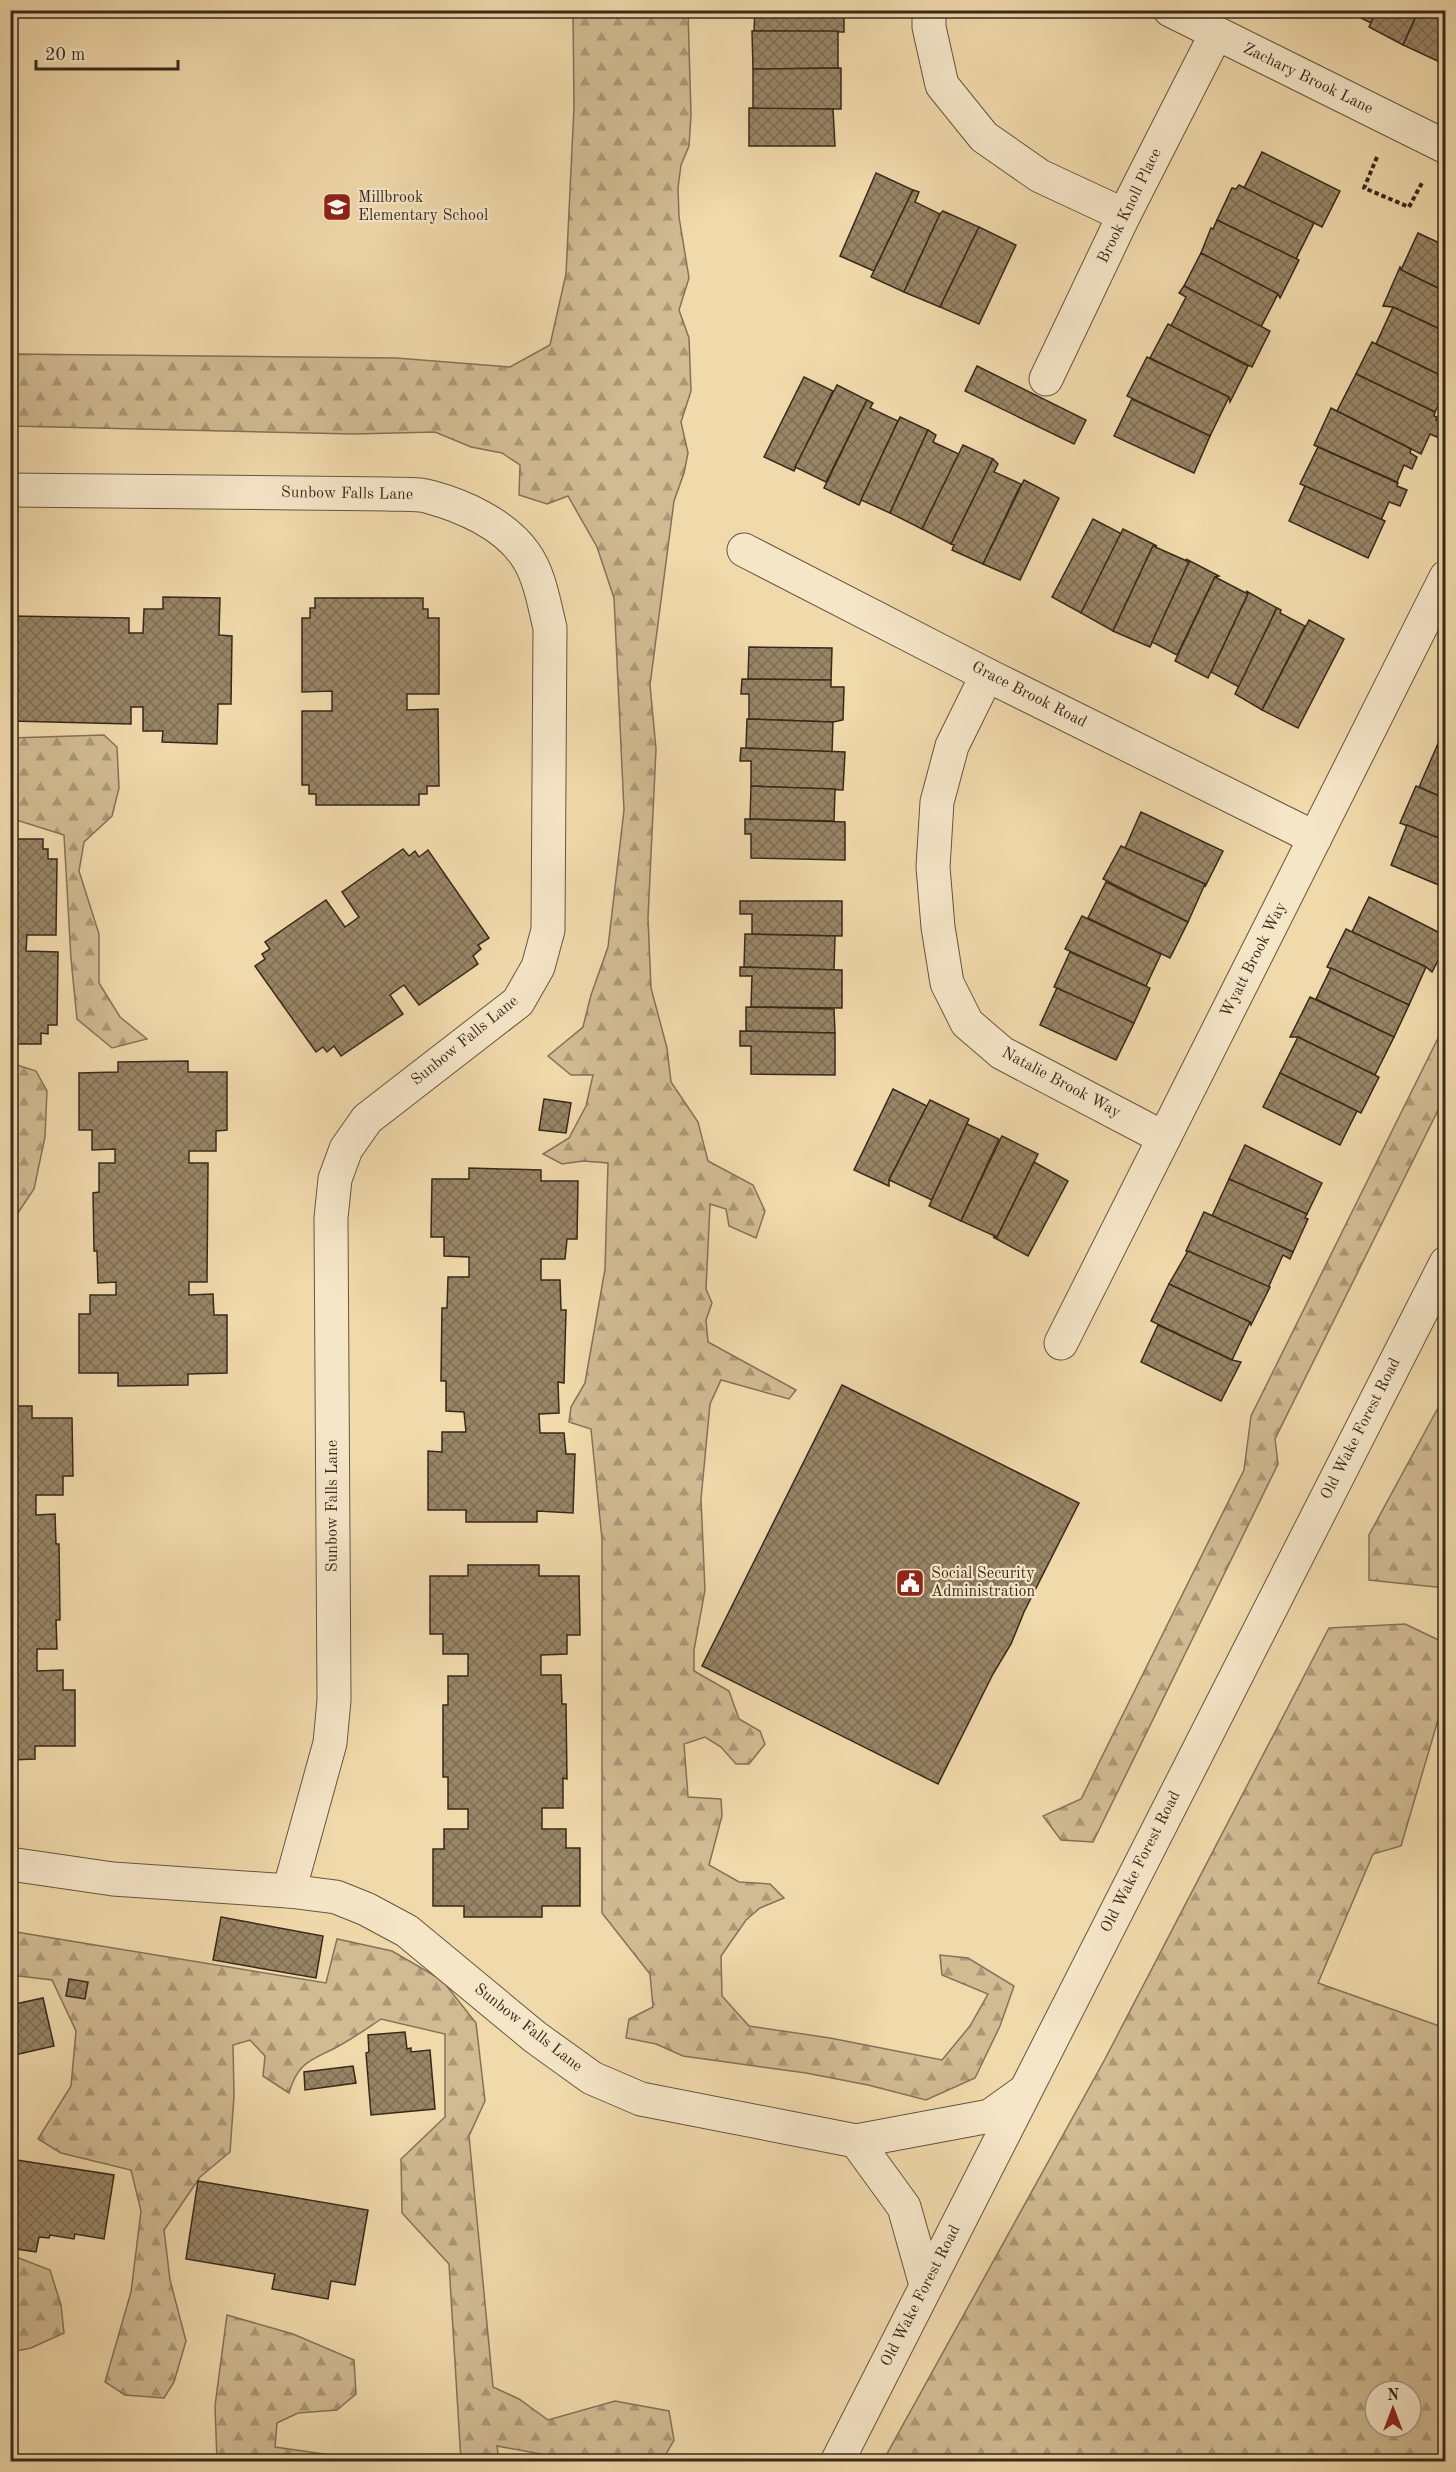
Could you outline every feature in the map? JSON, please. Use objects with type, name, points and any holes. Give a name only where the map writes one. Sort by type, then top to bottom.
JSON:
[{"type":"street","points":[[928,10],[929,27],[942,85],[984,137],[1040,176],[1124,215]]},
{"type":"street","name":"Zachary Brook Lane","points":[[1170,10],[1446,147]]},
{"type":"street","name":"Brook Knoll Place","points":[[1046,379],[1124,215],[1216,34]]},
{"type":"street","name":"Sunbow Falls Lane","points":[[10,490],[428,496],[466,510],[498,528],[525,554],[541,590],[550,628],[548,930],[538,968],[518,1002],[367,1119],[346,1149],[335,1179],[331,1218],[334,1700],[330,1743],[289,1891]]},
{"type":"street","name":"Grace Brook Road","points":[[744,550],[987,675],[1315,838]]},
{"type":"street","name":"Wyatt Brook Way","points":[[1061,1343],[1446,577]]},
{"type":"street","name":"Natalie Brook Way","points":[[987,675],[952,746],[937,802],[933,867],[938,927],[947,983],[967,1023],[1002,1053],[1164,1138]]},
{"type":"street","name":"Old Wake Forest Road","points":[[837,2462],[1446,1263]]},
{"type":"street","name":"Sunbow Falls Lane","points":[[10,1864],[113,1879],[289,1891],[336,1897],[366,1909],[407,1931],[535,2037],[592,2078],[641,2099],[856,2140],[990,2116],[1025,2090]]},
{"type":"street","points":[[856,2140],[904,2207],[926,2285]]},
{"type":"path","points":[[1378,155],[1364,188],[1408,207],[1424,178],[1431,182]]},
{"type":"green space","points":[[573,11],[688,11],[691,115],[689,146],[681,165],[678,188],[679,217],[689,278],[679,310],[689,338],[691,391],[681,422],[688,453],[674,501],[650,685],[656,749],[648,918],[651,988],[667,1048],[671,1082],[698,1122],[708,1161],[753,1185],[765,1211],[756,1238],[729,1226],[726,1209],[710,1204],[706,1289],[712,1303],[706,1320],[708,1342],[796,1390],[789,1399],[721,1380],[710,1404],[701,1499],[705,1590],[694,1650],[694,1671],[729,1691],[739,1719],[760,1731],[765,1744],[749,1764],[736,1764],[721,1747],[705,1737],[684,1744],[688,1797],[721,1799],[722,1816],[709,1865],[739,1882],[770,1884],[784,1898],[760,1908],[746,1920],[721,1956],[722,1996],[749,2026],[830,2038],[942,2060],[970,2026],[988,1994],[942,1975],[940,1955],[968,1958],[1014,1986],[1000,2026],[975,2078],[926,2100],[868,2085],[806,2073],[683,2056],[656,2044],[626,2038],[629,2019],[653,2007],[650,1974],[602,1913],[602,1539],[591,1429],[569,1422],[571,1407],[585,1383],[605,1269],[608,1163],[583,1161],[562,1164],[543,1154],[569,1138],[586,1106],[593,1075],[571,1075],[548,1056],[583,1027],[591,995],[608,947],[624,810],[614,598],[597,547],[568,496],[547,504],[519,495],[520,465],[502,453],[471,447],[435,432],[354,434],[11,426],[11,354],[396,358],[510,367],[550,345],[566,274],[574,107]]},
{"type":"green space","points":[[104,735],[117,747],[119,788],[112,816],[84,842],[79,871],[99,934],[99,983],[120,1017],[147,1039],[112,1048],[77,1019],[64,835],[10,818],[11,738]]},
{"type":"green space","points":[[1445,1024],[1445,1096],[1275,1439],[1278,1464],[1093,1842],[1061,1840],[1043,1816],[1081,1799],[1244,1470],[1251,1416]]},
{"type":"green space","points":[[11,1063],[36,1071],[47,1091],[45,1137],[34,1189],[11,1223]]},
{"type":"green space","points":[[1445,1395],[1445,1588],[1369,1580],[1369,1535]]},
{"type":"green space","points":[[1405,1624],[1445,1643],[1445,1696],[1401,1846],[1373,1854],[1318,1983],[1445,2028],[1445,2461],[883,2461],[1105,2059],[1329,1628]]},
{"type":"green space","points":[[10,1931],[326,1983],[337,1939],[392,1951],[442,1980],[476,2023],[485,2101],[469,2136],[493,2387],[519,2399],[548,2420],[615,2401],[669,2411],[674,2440],[662,2461],[607,2461],[595,2456],[552,2456],[497,2446],[499,2461],[461,2461],[449,2264],[402,2213],[401,2159],[445,2117],[445,2034],[381,2019],[348,2041],[306,2064],[296,2075],[289,2093],[263,2076],[265,2056],[250,2040],[233,2045],[234,2096],[230,2152],[200,2177],[164,2230],[170,2280],[186,2341],[174,2382],[164,2398],[125,2395],[105,2382],[131,2292],[141,2211],[131,2170],[61,2153],[38,2139],[71,2086],[76,2031],[52,1980],[11,1975]]},
{"type":"green space","points":[[11,2255],[50,2270],[61,2305],[64,2333],[31,2348],[11,2352]]},
{"type":"green space","points":[[227,2315],[293,2334],[354,2360],[356,2394],[337,2410],[298,2413],[277,2423],[275,2447],[373,2461],[217,2461],[215,2406]]},
{"type":"building","points":[[755,10],[844,10],[844,32],[754,31]]},
{"type":"building","points":[[1345,10],[1377,10],[1371,23]]},
{"type":"building","points":[[1377,10],[1419,10],[1403,45],[1369,27]]},
{"type":"building","points":[[1419,10],[1446,10],[1446,56],[1442,63],[1403,45]]},
{"type":"building","points":[[752,31],[838,31],[838,68],[753,69]]},
{"type":"building","points":[[841,68],[841,109],[753,109],[753,69]]},
{"type":"building","points":[[749,108],[833,109],[835,146],[749,146]]},
{"type":"building","points":[[1262,152],[1340,191],[1322,227],[1244,188]]},
{"type":"building","points":[[876,173],[913,190],[874,271],[840,256]]},
{"type":"building","points":[[1239,185],[1314,223],[1296,259],[1217,220],[1232,188],[1236,189]]},
{"type":"building","points":[[913,190],[919,192],[915,202],[940,214],[904,292],[871,277]]},
{"type":"building","points":[[943,211],[979,227],[940,307],[904,292]]},
{"type":"building","points":[[1217,220],[1299,260],[1280,298],[1278,294],[1201,253],[1211,228],[1213,229]]},
{"type":"building","points":[[979,227],[1016,245],[979,324],[940,307]]},
{"type":"building","points":[[1418,233],[1446,246],[1446,292],[1401,270]]},
{"type":"building","points":[[1201,253],[1278,294],[1261,327],[1184,286]]},
{"type":"building","points":[[1400,267],[1401,270],[1446,292],[1446,332],[1393,307],[1383,306]]},
{"type":"building","points":[[1184,286],[1270,331],[1252,367],[1171,326],[1186,297],[1179,293]]},
{"type":"building","points":[[1393,307],[1446,332],[1446,378],[1376,344]]},
{"type":"building","points":[[1168,324],[1248,366],[1230,402],[1229,397],[1150,358]]},
{"type":"building","points":[[1372,342],[1446,378],[1446,390],[1435,412],[1356,374]]},
{"type":"building","points":[[1147,357],[1229,397],[1210,436],[1127,396]]},
{"type":"building","points":[[977,366],[1086,420],[1074,444],[965,391]]},
{"type":"building","points":[[1356,374],[1435,412],[1436,420],[1445,424],[1439,438],[1430,434],[1421,454],[1337,411]]},
{"type":"building","points":[[804,377],[833,391],[794,471],[764,457]]},
{"type":"building","points":[[837,385],[867,400],[826,482],[795,467]]},
{"type":"building","points":[[1132,399],[1210,436],[1194,473],[1114,436]]},
{"type":"building","points":[[867,400],[873,403],[870,408],[898,421],[859,505],[824,488]]},
{"type":"building","points":[[1331,408],[1411,449],[1410,453],[1417,457],[1412,469],[1404,465],[1397,482],[1314,445]]},
{"type":"building","points":[[900,417],[928,430],[890,513],[861,500]]},
{"type":"building","points":[[928,430],[936,435],[933,442],[959,454],[922,529],[890,513]]},
{"type":"building","points":[[963,445],[993,459],[951,544],[922,529]]},
{"type":"building","points":[[1318,447],[1398,483],[1397,486],[1407,490],[1400,506],[1389,502],[1381,520],[1300,484]]},
{"type":"building","points":[[993,459],[998,464],[994,472],[1021,484],[983,564],[952,550],[954,545],[951,544]]},
{"type":"building","points":[[1024,480],[1059,498],[1020,580],[983,564]]},
{"type":"building","points":[[1305,486],[1385,521],[1368,558],[1289,521]]},
{"type":"building","points":[[1093,519],[1122,534],[1081,613],[1052,597]]},
{"type":"building","points":[[1123,529],[1157,546],[1153,546],[1113,631],[1081,613]]},
{"type":"building","points":[[1153,546],[1189,562],[1150,647],[1113,631]]},
{"type":"building","points":[[1186,559],[1219,576],[1215,577],[1177,655],[1152,642],[1189,562]]},
{"type":"building","points":[[1215,577],[1248,594],[1208,678],[1175,661]]},
{"type":"building","points":[[1246,591],[1277,608],[1239,687],[1211,672],[1248,594]]},
{"type":"building","points":[[163,597],[220,598],[219,635],[232,636],[231,704],[218,704],[217,744],[162,742],[163,731],[143,731],[143,707],[131,707],[131,724],[11,721],[11,616],[129,618],[129,633],[143,633],[144,609],[163,609]]},
{"type":"building","points":[[315,598],[423,598],[423,609],[428,609],[428,618],[439,618],[439,694],[407,694],[407,710],[438,709],[439,786],[427,786],[427,794],[419,794],[419,805],[316,805],[316,794],[309,794],[309,785],[302,785],[302,711],[332,711],[332,691],[302,692],[302,618],[310,618],[310,608],[315,608]]},
{"type":"building","points":[[1277,608],[1281,610],[1280,613],[1305,626],[1262,710],[1235,694]]},
{"type":"building","points":[[1309,620],[1344,639],[1298,728],[1262,710]]},
{"type":"building","points":[[749,647],[832,648],[831,680],[748,679]]},
{"type":"building","points":[[742,679],[831,680],[831,687],[844,687],[843,720],[833,722],[749,719],[749,694],[741,694]]},
{"type":"building","points":[[747,719],[833,722],[832,752],[746,748]]},
{"type":"building","points":[[1446,727],[1446,750],[1437,746]]},
{"type":"building","points":[[1437,746],[1446,750],[1446,799],[1419,787]]},
{"type":"building","points":[[741,748],[845,752],[843,790],[751,786],[751,761],[740,761]]},
{"type":"building","points":[[751,786],[835,789],[834,821],[750,819]]},
{"type":"building","points":[[1416,786],[1446,799],[1446,841],[1400,823]]},
{"type":"building","points":[[1141,812],[1223,851],[1205,887],[1205,884],[1125,848]]},
{"type":"building","points":[[745,819],[845,822],[845,860],[751,858],[751,834],[745,834]]},
{"type":"building","points":[[1407,825],[1446,841],[1446,888],[1391,865]]},
{"type":"building","points":[[10,839],[43,839],[43,849],[48,849],[48,859],[57,859],[56,935],[27,935],[26,951],[58,952],[57,1025],[48,1025],[48,1034],[41,1033],[41,1044],[10,1044]]},
{"type":"building","points":[[1121,846],[1205,884],[1188,922],[1103,879]]},
{"type":"building","points":[[403,849],[409,856],[415,851],[419,857],[428,850],[489,938],[478,945],[481,949],[473,956],[478,964],[419,1005],[404,985],[390,995],[403,1014],[341,1056],[334,1046],[327,1052],[323,1047],[316,1052],[255,966],[265,959],[262,954],[270,949],[265,942],[326,900],[345,927],[359,917],[342,892]]},
{"type":"building","points":[[1106,882],[1188,922],[1170,958],[1088,918]]},
{"type":"building","points":[[1369,897],[1446,936],[1446,945],[1432,972],[1352,932]]},
{"type":"building","points":[[740,901],[842,901],[842,936],[752,934],[752,914],[740,914]]},
{"type":"building","points":[[1082,916],[1161,954],[1146,986],[1065,949]]},
{"type":"building","points":[[1346,929],[1426,967],[1409,1005],[1327,967]]},
{"type":"building","points":[[745,934],[835,936],[834,970],[744,967]]},
{"type":"building","points":[[1070,952],[1150,988],[1134,1023],[1054,987]]},
{"type":"building","points":[[740,967],[842,970],[842,1008],[751,1007],[752,976],[740,976]]},
{"type":"building","points":[[1331,968],[1409,1005],[1394,1037],[1316,999]]},
{"type":"building","points":[[1057,988],[1134,1023],[1116,1060],[1040,1025]]},
{"type":"building","points":[[1310,997],[1394,1037],[1375,1075],[1298,1037],[1290,1037]]},
{"type":"building","points":[[746,1007],[834,1009],[835,1033],[746,1031]]},
{"type":"building","points":[[740,1031],[835,1033],[835,1075],[751,1074],[751,1046],[740,1046]]},
{"type":"building","points":[[1298,1037],[1379,1077],[1361,1113],[1280,1073]]},
{"type":"building","points":[[188,1061],[188,1072],[227,1072],[227,1130],[216,1131],[216,1151],[189,1151],[189,1163],[208,1163],[207,1282],[189,1282],[189,1295],[213,1294],[214,1315],[227,1315],[227,1373],[188,1374],[188,1385],[118,1386],[118,1373],[79,1373],[79,1314],[90,1314],[90,1295],[116,1295],[116,1282],[98,1283],[97,1251],[94,1251],[93,1193],[99,1192],[99,1163],[115,1163],[115,1149],[92,1150],[92,1130],[79,1130],[79,1073],[118,1072],[118,1062]]},
{"type":"building","points":[[1280,1073],[1357,1111],[1340,1145],[1263,1107]]},
{"type":"building","points":[[893,1089],[927,1106],[889,1180],[889,1186],[854,1170]]},
{"type":"building","points":[[544,1099],[571,1103],[566,1133],[539,1130]]},
{"type":"building","points":[[930,1100],[969,1119],[932,1200],[889,1180]]},
{"type":"building","points":[[967,1124],[999,1139],[961,1221],[929,1206]]},
{"type":"building","points":[[1002,1136],[1038,1154],[997,1237],[961,1221]]},
{"type":"building","points":[[1245,1145],[1322,1183],[1307,1214],[1229,1179]]},
{"type":"building","points":[[1034,1162],[1068,1181],[1028,1256],[993,1237],[997,1237]]},
{"type":"building","points":[[469,1168],[541,1170],[541,1181],[578,1181],[577,1239],[567,1239],[565,1259],[541,1259],[541,1280],[560,1280],[561,1310],[566,1310],[564,1383],[558,1382],[559,1413],[539,1414],[540,1433],[564,1433],[566,1454],[575,1454],[573,1513],[537,1511],[537,1522],[466,1522],[466,1510],[428,1510],[428,1451],[442,1452],[442,1432],[466,1432],[464,1412],[446,1411],[446,1381],[441,1381],[442,1308],[447,1308],[448,1277],[469,1277],[469,1257],[444,1256],[444,1237],[431,1237],[432,1179],[469,1179]]},
{"type":"building","points":[[1229,1179],[1307,1214],[1305,1218],[1308,1219],[1293,1252],[1212,1216]]},
{"type":"building","points":[[1204,1212],[1293,1252],[1290,1259],[1283,1255],[1268,1288],[1186,1251]]},
{"type":"building","points":[[1188,1251],[1270,1287],[1251,1325],[1250,1322],[1169,1284]]},
{"type":"building","points":[[1169,1284],[1250,1322],[1232,1360],[1151,1321]]},
{"type":"building","points":[[1158,1325],[1232,1360],[1241,1362],[1221,1401],[1141,1362]]},
{"type":"building","points":[[842,1385],[1079,1503],[1024,1612],[1011,1644],[993,1674],[938,1784],[702,1666]]},
{"type":"building","points":[[10,1406],[32,1406],[32,1418],[72,1418],[73,1476],[63,1476],[63,1495],[36,1495],[36,1515],[55,1514],[56,1544],[59,1544],[60,1620],[56,1620],[57,1649],[37,1649],[37,1671],[63,1670],[63,1690],[75,1690],[75,1746],[35,1746],[35,1759],[10,1760]]},
{"type":"building","points":[[468,1565],[539,1565],[539,1576],[579,1576],[580,1635],[567,1635],[567,1654],[541,1655],[541,1675],[561,1675],[562,1704],[566,1704],[567,1779],[563,1778],[563,1808],[542,1808],[542,1829],[566,1829],[566,1848],[580,1848],[580,1906],[542,1906],[542,1917],[464,1917],[464,1906],[433,1906],[433,1849],[444,1849],[444,1829],[468,1829],[468,1809],[448,1809],[448,1777],[443,1777],[443,1705],[448,1705],[448,1676],[468,1676],[468,1654],[443,1654],[443,1634],[430,1634],[430,1576],[468,1576]]},
{"type":"building","points":[[221,1917],[323,1936],[316,1978],[213,1960]]},
{"type":"building","points":[[10,1969],[17,1970],[15,1997],[10,1996]]},
{"type":"building","points":[[69,1979],[88,1982],[85,1999],[66,1996]]},
{"type":"building","points":[[43,1998],[54,2046],[10,2056],[10,2005]]},
{"type":"building","points":[[405,2032],[407,2049],[411,2048],[411,2052],[430,2050],[435,2109],[371,2115],[366,2053],[369,2052],[368,2035]]},
{"type":"building","points":[[353,2066],[356,2083],[305,2090],[304,2072]]},
{"type":"building","points":[[10,2159],[114,2175],[104,2239],[75,2234],[74,2239],[50,2235],[49,2238],[39,2237],[36,2252],[10,2248]]},
{"type":"building","points":[[198,2181],[368,2210],[355,2285],[331,2281],[328,2299],[272,2289],[275,2274],[186,2259]]},
{"type":"place","name":"Millbrook Elementary School","points":[[337,207]]},
{"type":"place","name":"Social Security Administration","points":[[910,1583]]}]
